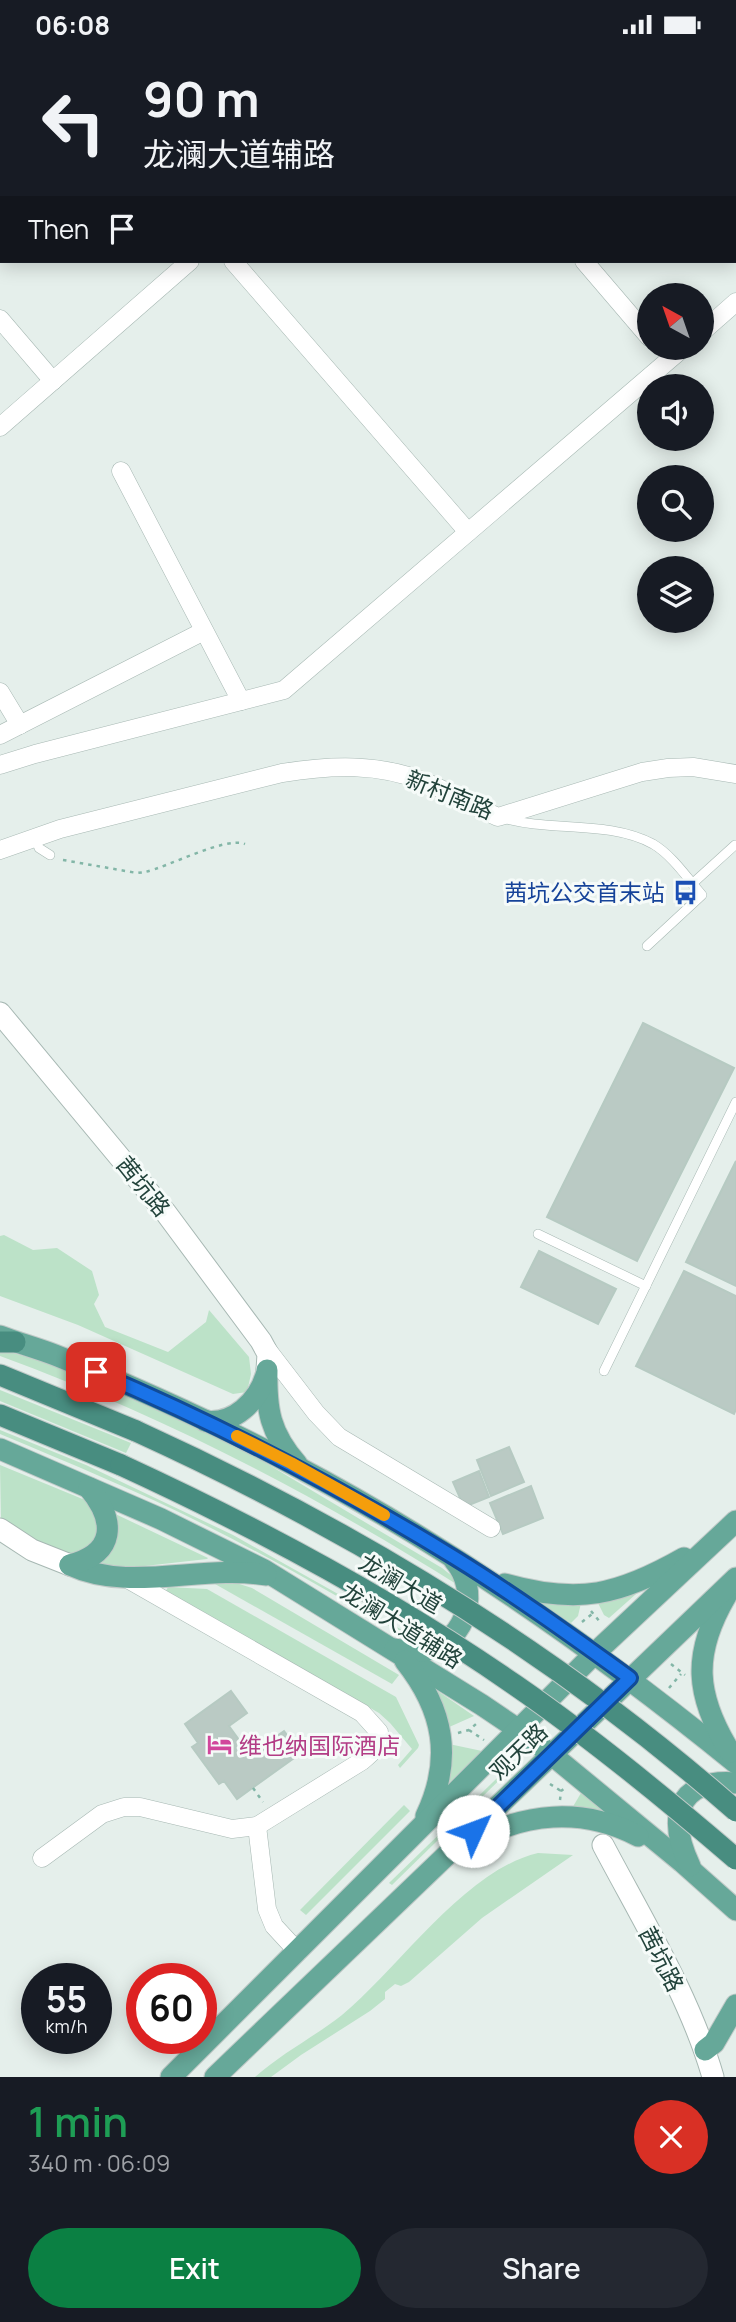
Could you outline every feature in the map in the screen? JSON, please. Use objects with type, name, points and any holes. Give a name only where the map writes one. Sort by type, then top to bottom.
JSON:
[{"type":"highway","name":"龙澜大道","points":[[0,1375],[229,1473],[320,1521],[496,1628],[589,1693],[682,1764],[736,1811]]},
{"type":"highway","name":"龙澜大道","points":[[0,1415],[121,1465],[271,1537],[462,1651],[515,1685],[650,1786],[736,1859]]},
{"type":"main road","points":[[5,1340],[65,1359],[205,1421],[311,1474],[480,1574],[630,1678],[736,1761]]},
{"type":"main road","points":[[205,1421],[230,1418],[243,1410],[259,1391],[267,1370]]},
{"type":"main road","points":[[267,1370],[267,1408],[275,1433],[290,1455],[311,1474]]},
{"type":"main road","name":"龙澜大道辅路","points":[[0,1449],[161,1519],[275,1576],[395,1650],[519,1730],[552,1755],[736,1910]]},
{"type":"main road","points":[[70,1565],[97,1553],[107,1536],[104,1509],[88,1486]]},
{"type":"main road","points":[[480,1574],[514,1587],[547,1593],[574,1596],[604,1593],[662,1570],[731,1526]]},
{"type":"main road","name":"观天路","points":[[423,1824],[595,1653],[731,1526]]},
{"type":"main road","points":[[395,1650],[429,1650],[443,1644],[461,1625],[467,1613],[467,1586],[463,1573],[449,1555]]},
{"type":"main road","points":[[70,1565],[93,1574],[122,1576],[219,1573],[275,1576]]},
{"type":"main road","points":[[736,1580],[716,1614],[701,1669],[702,1687],[712,1719],[736,1761]]},
{"type":"main road","name":"观天路","points":[[215,2077],[630,1678],[736,1580]]},
{"type":"main road","points":[[171,2077],[423,1824],[438,1785],[441,1740],[434,1707],[427,1692],[395,1650]]},
{"type":"main road","points":[[687,1867],[678,1826],[679,1813],[684,1803],[691,1792],[701,1785],[713,1782],[736,1783]]},
{"type":"main road","points":[[440,1862],[480,1838],[505,1828],[541,1819],[582,1816],[614,1825],[687,1867]]},
{"type":"main road","points":[[705,2050],[714,2043],[736,2005]]},
{"type":"street","points":[[0,427],[188,263]]},
{"type":"street","points":[[235,263],[468,532]]},
{"type":"street","points":[[586,263],[637,323]]},
{"type":"street","points":[[714,321],[736,302]]},
{"type":"street","points":[[0,319],[53,381]]},
{"type":"street","points":[[1,763],[284,690],[468,532],[660,361]]},
{"type":"street","points":[[121,471],[241,701]]},
{"type":"street","points":[[0,735],[204,631]]},
{"type":"street","points":[[0,692],[20,725]]},
{"type":"street","name":"新村南路","points":[[0,850],[34,838],[282,773],[336,767],[356,767],[427,782],[498,817],[642,772],[693,767],[736,774]]},
{"type":"street","name":"茜坑路","points":[[0,1013],[166,1213],[261,1341],[268,1355],[267,1370]]},
{"type":"street","points":[[261,1341],[316,1413],[340,1437],[491,1528]]},
{"type":"street","points":[[0,1529],[32,1550],[70,1565]]},
{"type":"street","points":[[42,1858],[102,1814],[124,1807],[140,1807],[232,1829],[257,1826],[373,1752],[379,1742],[379,1732],[362,1713],[122,1576]]},
{"type":"street","points":[[257,1826],[267,1909],[274,1926],[298,1952]]},
{"type":"street","name":"茜坑路","points":[[603,1846],[686,2004],[713,2077]]},
{"type":"lane","points":[[498,817],[525,824],[599,830],[638,838],[661,850],[702,895],[647,946]]},
{"type":"lane","points":[[34,838],[39,848],[50,855]]},
{"type":"lane","points":[[692,884],[735,845]]},
{"type":"lane","points":[[604,1371],[736,1102]]},
{"type":"lane","points":[[538,1234],[646,1286]]},
{"type":"path","points":[[50,855],[69,862],[137,873],[161,868],[225,844],[245,844]]},
{"type":"path","points":[[577,1627],[592,1613],[602,1624]]},
{"type":"path","points":[[665,1693],[681,1674],[668,1662]]},
{"type":"path","points":[[480,1720],[469,1730],[489,1744]]},
{"type":"path","points":[[550,1784],[561,1791]]},
{"type":"green space","points":[[4,1235],[33,1250],[57,1248],[92,1271],[99,1295],[94,1304],[105,1327],[168,1352],[206,1322],[209,1310],[249,1357],[251,1374],[247,1392],[233,1394],[78,1325],[0,1296],[0,1236]]},
{"type":"green space","points":[[0,1349],[64,1368],[227,1440],[442,1568],[461,1587],[350,1520],[236,1459],[120,1404],[0,1356]]},
{"type":"green space","points":[[0,1390],[131,1443],[126,1453],[0,1401]]},
{"type":"green space","points":[[0,1430],[86,1465],[233,1535],[427,1644],[410,1638],[205,1525],[0,1434]]},
{"type":"green space","points":[[0,1465],[85,1500],[94,1508],[100,1528],[91,1547],[73,1554],[53,1551],[1,1519]]},
{"type":"green space","points":[[109,1511],[208,1558],[127,1568],[96,1564],[112,1547]]},
{"type":"green space","points":[[208,1580],[233,1582],[252,1588],[399,1675],[392,1684]]},
{"type":"green space","points":[[168,1587],[207,1589],[396,1697],[419,1745],[418,1748],[400,1768],[398,1765],[412,1749],[379,1713],[166,1591]]},
{"type":"green space","points":[[634,1590],[636,1594],[609,1618],[604,1615],[597,1601]]},
{"type":"green space","points":[[543,1600],[581,1603],[578,1616],[571,1623],[542,1604]]},
{"type":"green space","points":[[432,1687],[474,1716],[447,1728]]},
{"type":"green space","points":[[449,1744],[482,1751],[445,1787]]},
{"type":"green space","points":[[525,1751],[525,1755],[392,1885],[389,1883]]},
{"type":"green space","points":[[581,1793],[615,1819],[571,1810]]},
{"type":"green space","points":[[404,1805],[410,1811],[306,1915],[300,1910]]},
{"type":"green space","points":[[538,1853],[573,1855],[482,1918],[409,1982],[401,1986],[395,1984],[385,1992],[385,1999],[370,2011],[271,2077],[255,2077],[342,2015],[459,1899],[511,1863]]},
{"type":"building","points":[[643,1023],[734,1068],[637,1261],[547,1217]]},
{"type":"building","points":[[736,1161],[736,1286],[686,1262]]},
{"type":"building","points":[[539,1251],[616,1289],[598,1324],[521,1287]]},
{"type":"building","points":[[684,1271],[736,1296],[734,1414],[636,1366]]},
{"type":"building","points":[[509,1447],[524,1482],[491,1496],[477,1460]]},
{"type":"building","points":[[479,1471],[489,1497],[464,1507],[453,1482]]},
{"type":"building","points":[[531,1486],[543,1518],[503,1534],[490,1503]]},
{"type":"building","name":"维也纳国际酒店","points":[[231,1691],[247,1713],[229,1726],[250,1755],[284,1731],[301,1753],[237,1799],[224,1781],[219,1784],[192,1747],[198,1743],[185,1724]]},
{"type":"slow traffic","points":[[237,1436],[384,1515]]},
{"type":"place","name":"茜坑公交首末站","points":[[685,892]]},
{"type":"place","name":"维也纳国际酒店","points":[[219,1745]]},
{"type":"route","points":[[96,1372],[205,1421],[351,1496],[456,1558],[630,1678],[473,1831]]}]
